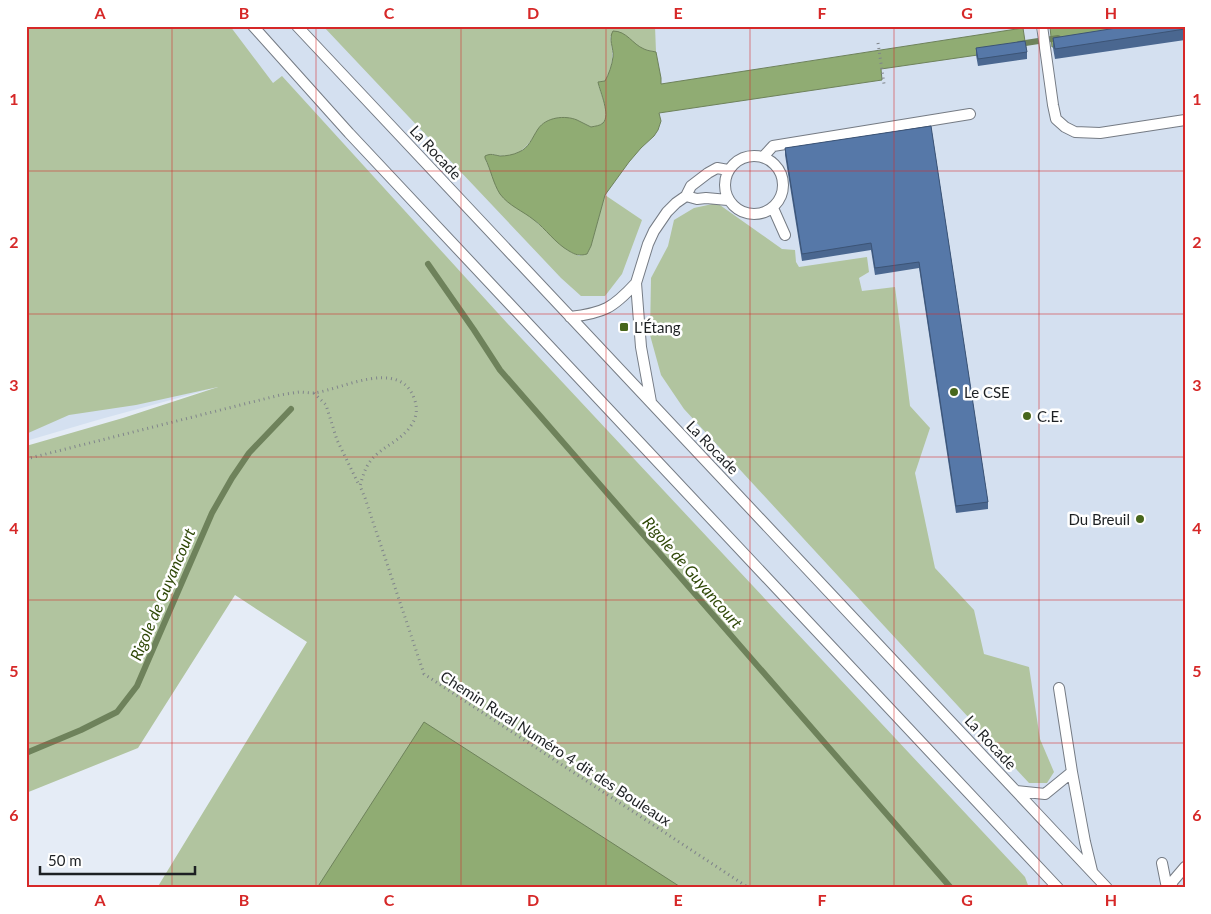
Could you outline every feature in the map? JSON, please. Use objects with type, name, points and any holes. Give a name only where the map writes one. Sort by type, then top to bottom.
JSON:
[{"type":"lane","points":[[253,26],[349,133],[1058,888]]},
{"type":"lane","name":"La Rocade","points":[[298,26],[1107,888]]},
{"type":"lane","points":[[1042,26],[1056,119],[1065,127],[1075,132],[1086,133],[1113,131],[1185,120]]},
{"type":"lane","points":[[763,157],[773,146],[970,114]]},
{"type":"lane","points":[[744,157],[763,157],[778,168],[783,178],[780,200],[773,208],[762,214],[752,215],[737,210],[728,200],[724,190],[724,180],[728,170],[735,162],[744,157]]},
{"type":"lane","points":[[651,404],[640,338],[636,283],[644,257],[654,231],[667,212],[686,196],[692,186],[717,168],[728,170]]},
{"type":"lane","points":[[686,196],[698,199],[728,200]]},
{"type":"lane","points":[[773,208],[785,234]]},
{"type":"lane","points":[[570,317],[588,315],[608,308],[622,298],[636,283]]},
{"type":"lane","points":[[1059,688],[1072,772],[1092,872]]},
{"type":"lane","points":[[1016,790],[1045,794],[1072,772]]},
{"type":"lane","points":[[1162,864],[1168,888]]},
{"type":"lane","points":[[1168,888],[1185,867]]},
{"type":"path","points":[[878,43],[884,84]]},
{"type":"path","points":[[26,459],[280,396],[299,392],[314,393],[371,379],[394,378],[412,392],[416,402],[417,413],[409,429],[375,455],[369,463],[360,486]]},
{"type":"path","name":"Chemin Rural Numéro 4 dit des Bouleaux","points":[[314,393],[326,405],[337,440],[365,498],[424,674],[749,888]]},
{"type":"shaded area","points":[[26,26],[1185,26],[1185,888],[968,888],[351,351],[26,441]]},
{"type":"shaded area","points":[[26,26],[230,26],[273,83],[282,76],[507,323],[1025,877],[1029,888],[157,888],[307,642],[235,595],[138,748],[26,793],[26,446],[123,418],[218,387],[136,405],[69,415],[26,434]]},
{"type":"shaded area","points":[[323,26],[655,26],[656,52],[610,36],[612,53],[610,70],[605,81],[598,83],[606,115],[602,124],[591,127],[577,120],[540,127],[531,141],[516,154],[501,156],[492,154],[485,158],[497,188],[567,250],[579,256],[587,254],[591,246],[605,195],[642,220],[622,274],[605,296],[581,296],[561,278]]},
{"type":"shaded area","points":[[1050,27],[1185,27],[1052,47]]},
{"type":"shaded area","points":[[1023,28],[1026,48],[881,69],[882,80],[659,113],[661,121],[658,130],[629,162],[605,195],[587,254],[576,254],[564,248],[530,217],[504,198],[500,194],[485,158],[485,156],[492,154],[507,156],[522,150],[528,145],[541,125],[556,118],[572,118],[591,127],[603,123],[606,115],[598,82],[605,81],[613,60],[611,37],[613,31],[626,35],[648,51],[656,52],[661,84]]},
{"type":"shaded area","points":[[717,203],[782,249],[795,250],[796,262],[799,267],[867,257],[869,272],[859,278],[862,291],[895,287],[910,406],[930,428],[915,473],[935,568],[974,610],[984,654],[1029,667],[1040,739],[1054,772],[1047,783],[1029,783],[684,409],[661,375],[650,335],[651,278],[668,246],[674,220],[694,208]]},
{"type":"shaded area","points":[[424,722],[682,888],[317,888]]},
{"type":"building","points":[[1129,26],[1185,26],[1185,29],[1055,49],[1053,38]]},
{"type":"building","points":[[1025,41],[1027,52],[978,59],[976,48]]},
{"type":"building","name":"Le CSE","points":[[931,126],[988,502],[956,506],[919,262],[875,268],[871,243],[802,254],[785,148]]},
{"type":"waterway","points":[[1019,44],[1058,38]]},
{"type":"waterway","name":"Rigole de Guyancourt","points":[[428,264],[500,370],[951,888]]},
{"type":"waterway","name":"Rigole de Guyancourt","points":[[26,753],[81,730],[117,712],[137,686],[212,513],[232,478],[249,453],[291,409]]},
{"type":"place","name":"L'Étang","points":[[624,327]]},
{"type":"place","name":"Le CSE","points":[[954,392]]},
{"type":"place","name":"C.E.","points":[[1027,416]]},
{"type":"place","name":"Du Breuil","points":[[1140,519]]}]
